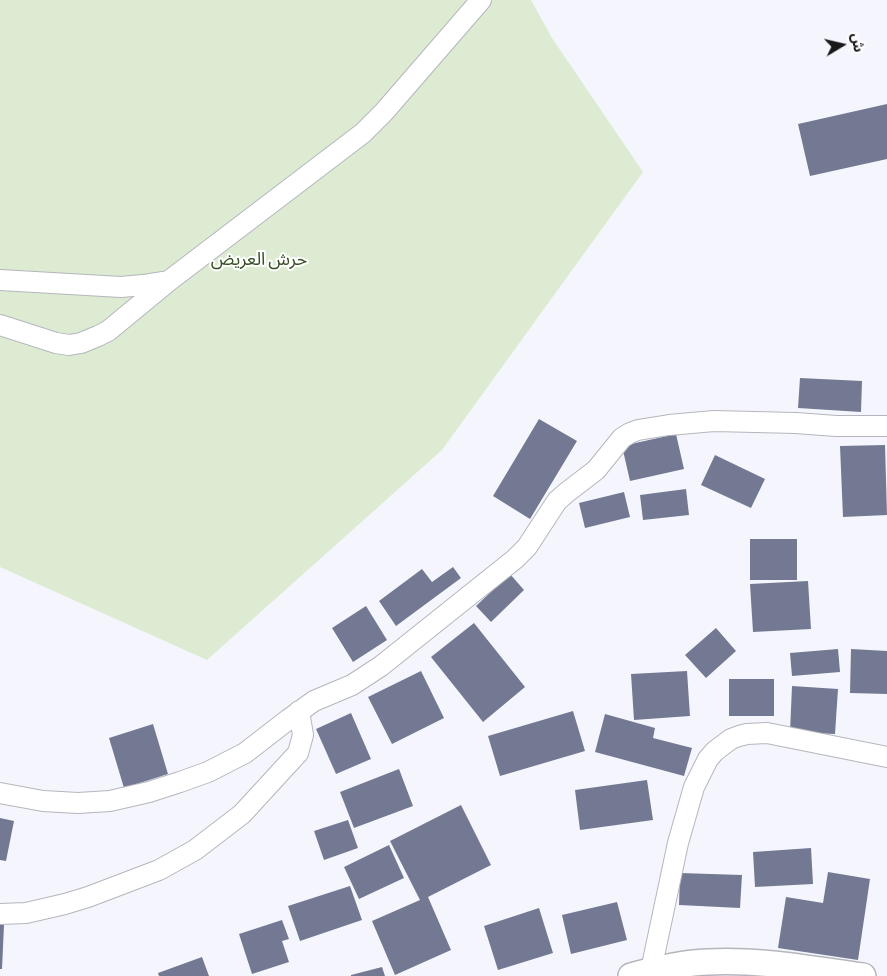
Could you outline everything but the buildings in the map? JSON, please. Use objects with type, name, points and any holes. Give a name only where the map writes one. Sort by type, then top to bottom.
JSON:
[{"type":"street","points":[[0,325],[56,343],[69,345],[81,343],[108,331],[170,280],[363,133],[384,112],[481,0]]},
{"type":"street","points":[[0,280],[120,287],[143,286],[170,280]]},
{"type":"street","points":[[0,793],[78,803],[110,801],[149,792],[199,775],[245,753],[314,701],[352,685],[381,666],[515,560],[527,547],[557,502],[596,470],[622,438],[630,433],[662,426],[714,421],[887,426]]},
{"type":"street","points":[[0,914],[26,912],[65,904],[159,870],[195,850],[242,814],[298,752],[303,735],[299,711]]},
{"type":"street","points":[[863,976],[735,961],[678,965],[641,973],[692,793],[701,771],[715,750],[730,739],[739,736],[767,733],[887,756]]},
{"type":"green space","name":"حرش العريض","points":[[0,0],[531,0],[552,38],[643,172],[442,450],[207,660],[0,567]]}]
